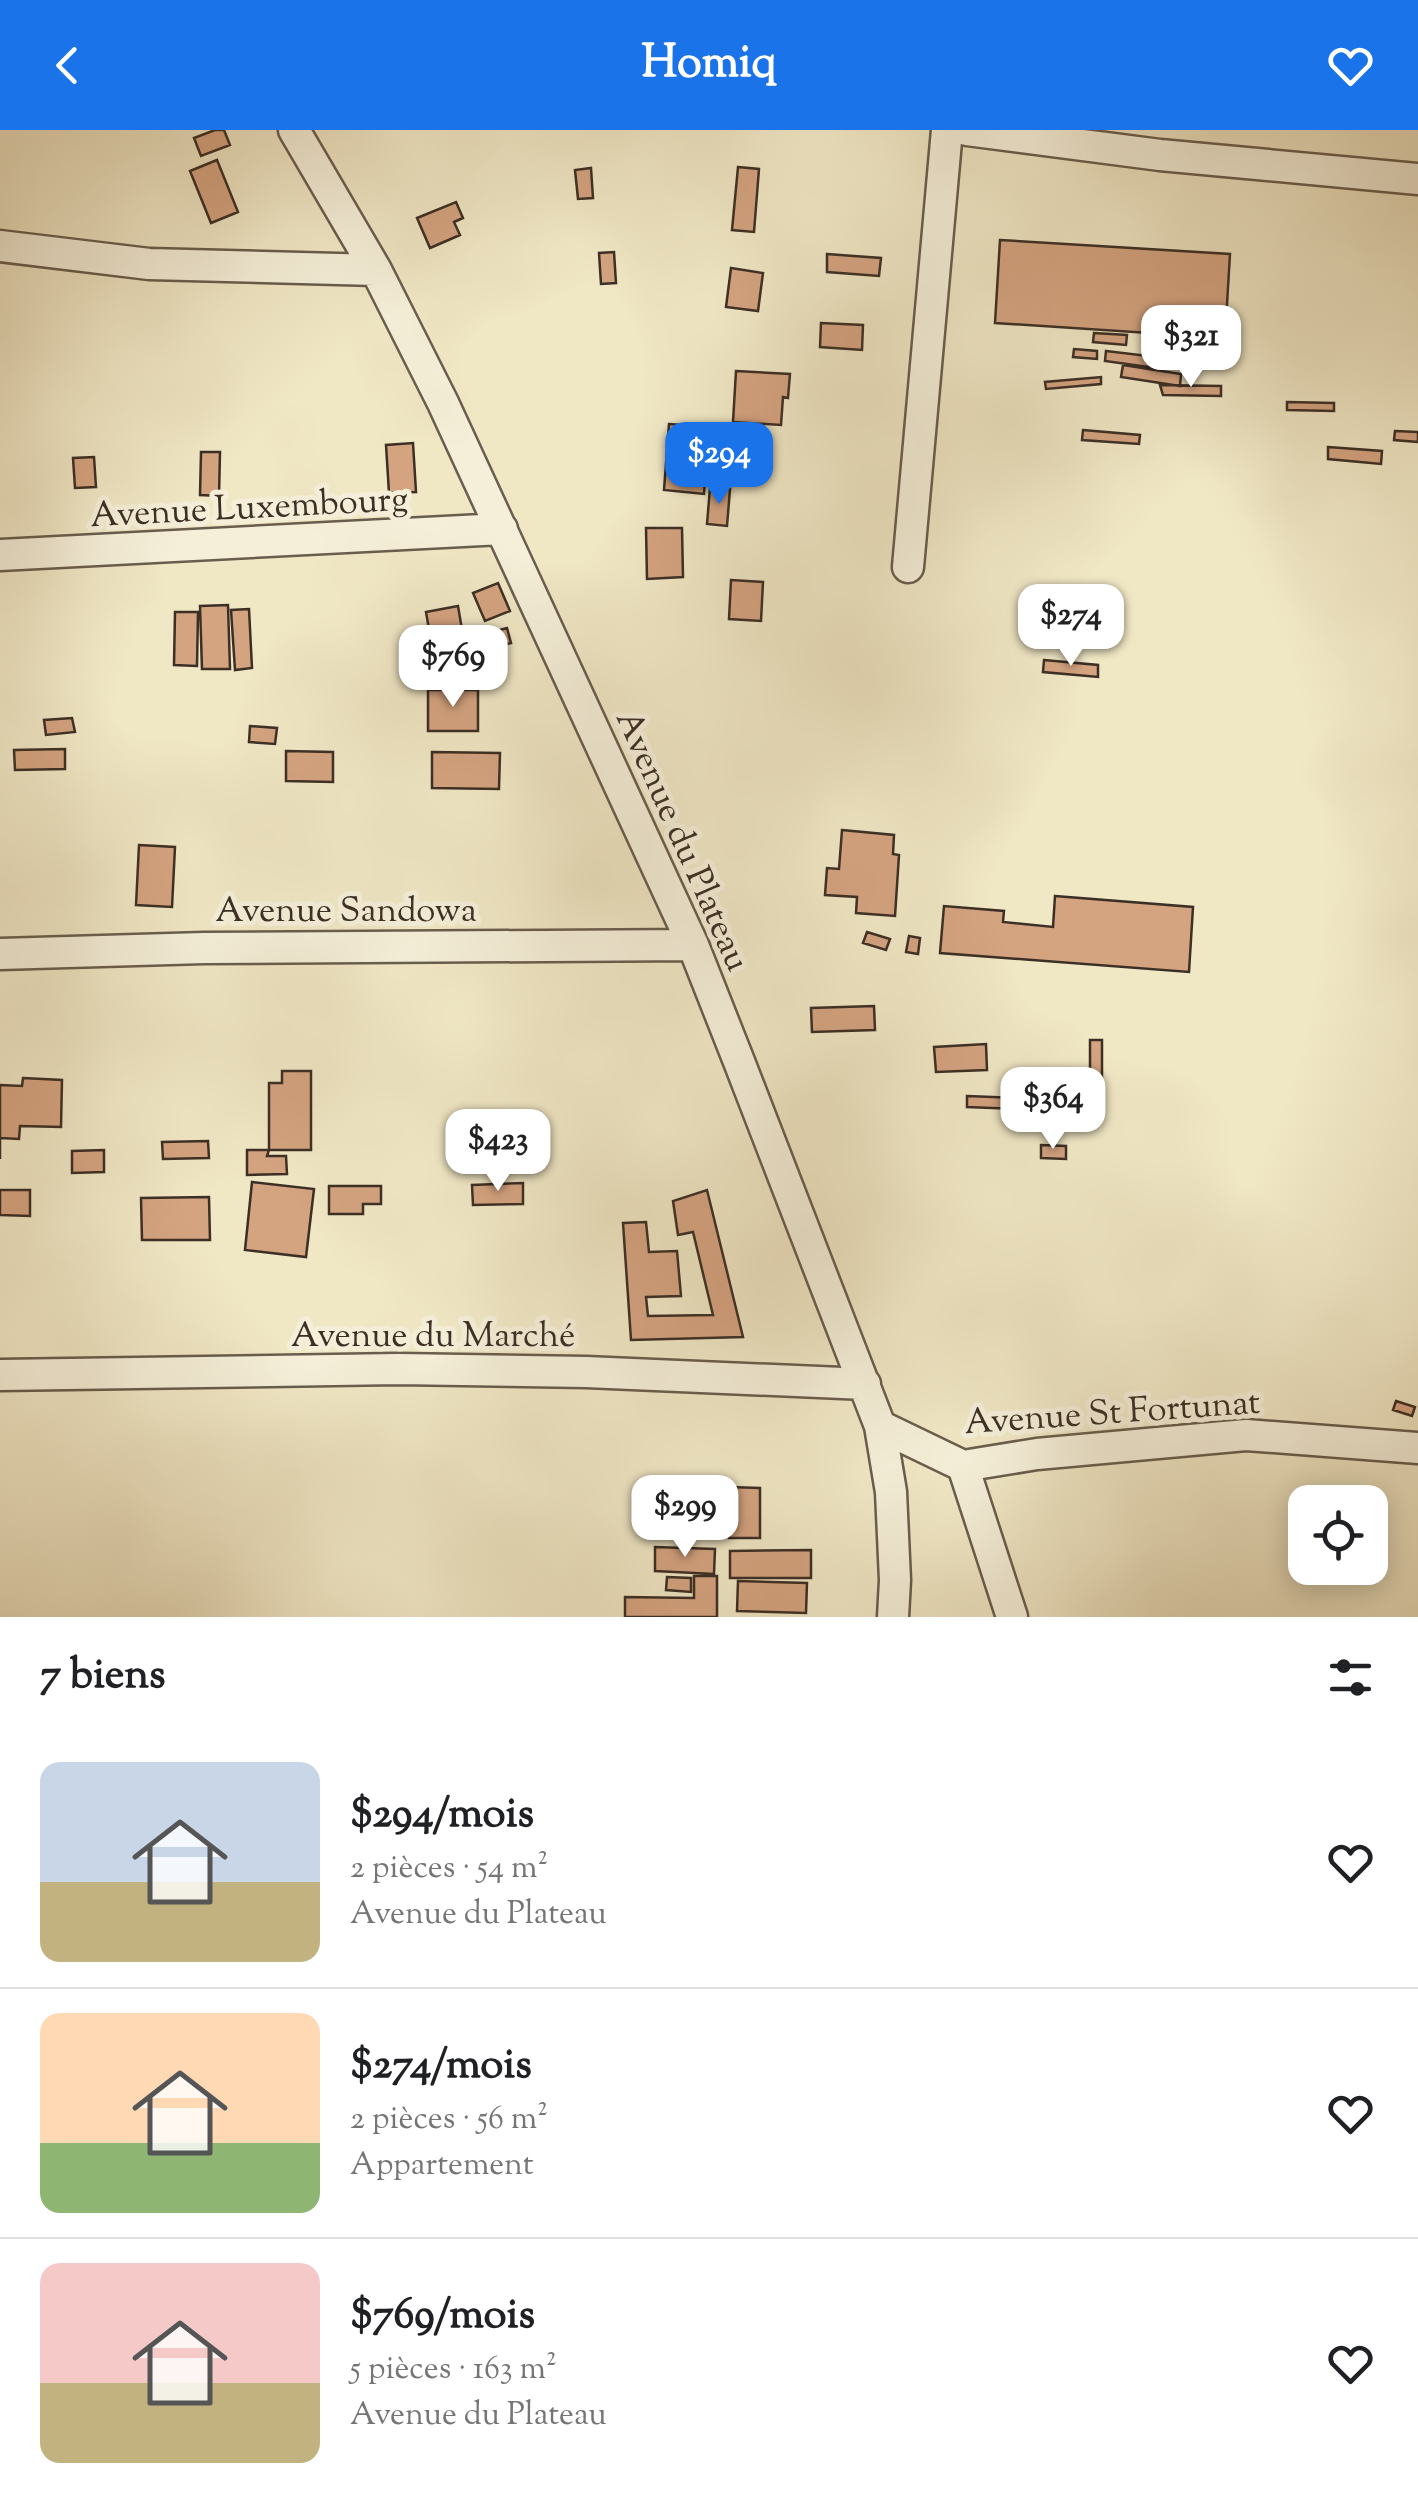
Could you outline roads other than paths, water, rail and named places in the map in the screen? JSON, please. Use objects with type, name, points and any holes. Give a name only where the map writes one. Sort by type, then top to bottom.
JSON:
[{"type":"street","name":"Avenue du Plateau","points":[[294,130],[376,270],[502,529],[692,945],[880,1426],[891,1492],[896,1580],[893,1617]]},
{"type":"street","points":[[908,567],[947,130]]},
{"type":"street","points":[[968,130],[1160,155],[1418,179]]},
{"type":"street","points":[[0,246],[149,264],[376,270]]},
{"type":"street","name":"Avenue Luxembourg","points":[[0,554],[502,529]]},
{"type":"street","name":"Avenue Sandowa","points":[[0,954],[204,948],[692,945]]},
{"type":"street","name":"Avenue du Marché","points":[[0,1375],[398,1369],[586,1372],[865,1384]]},
{"type":"street","name":"Avenue St Fortunat","points":[[880,1426],[963,1466],[1037,1454],[1246,1435],[1418,1448]]},
{"type":"street","points":[[963,1466],[1012,1617]]}]
